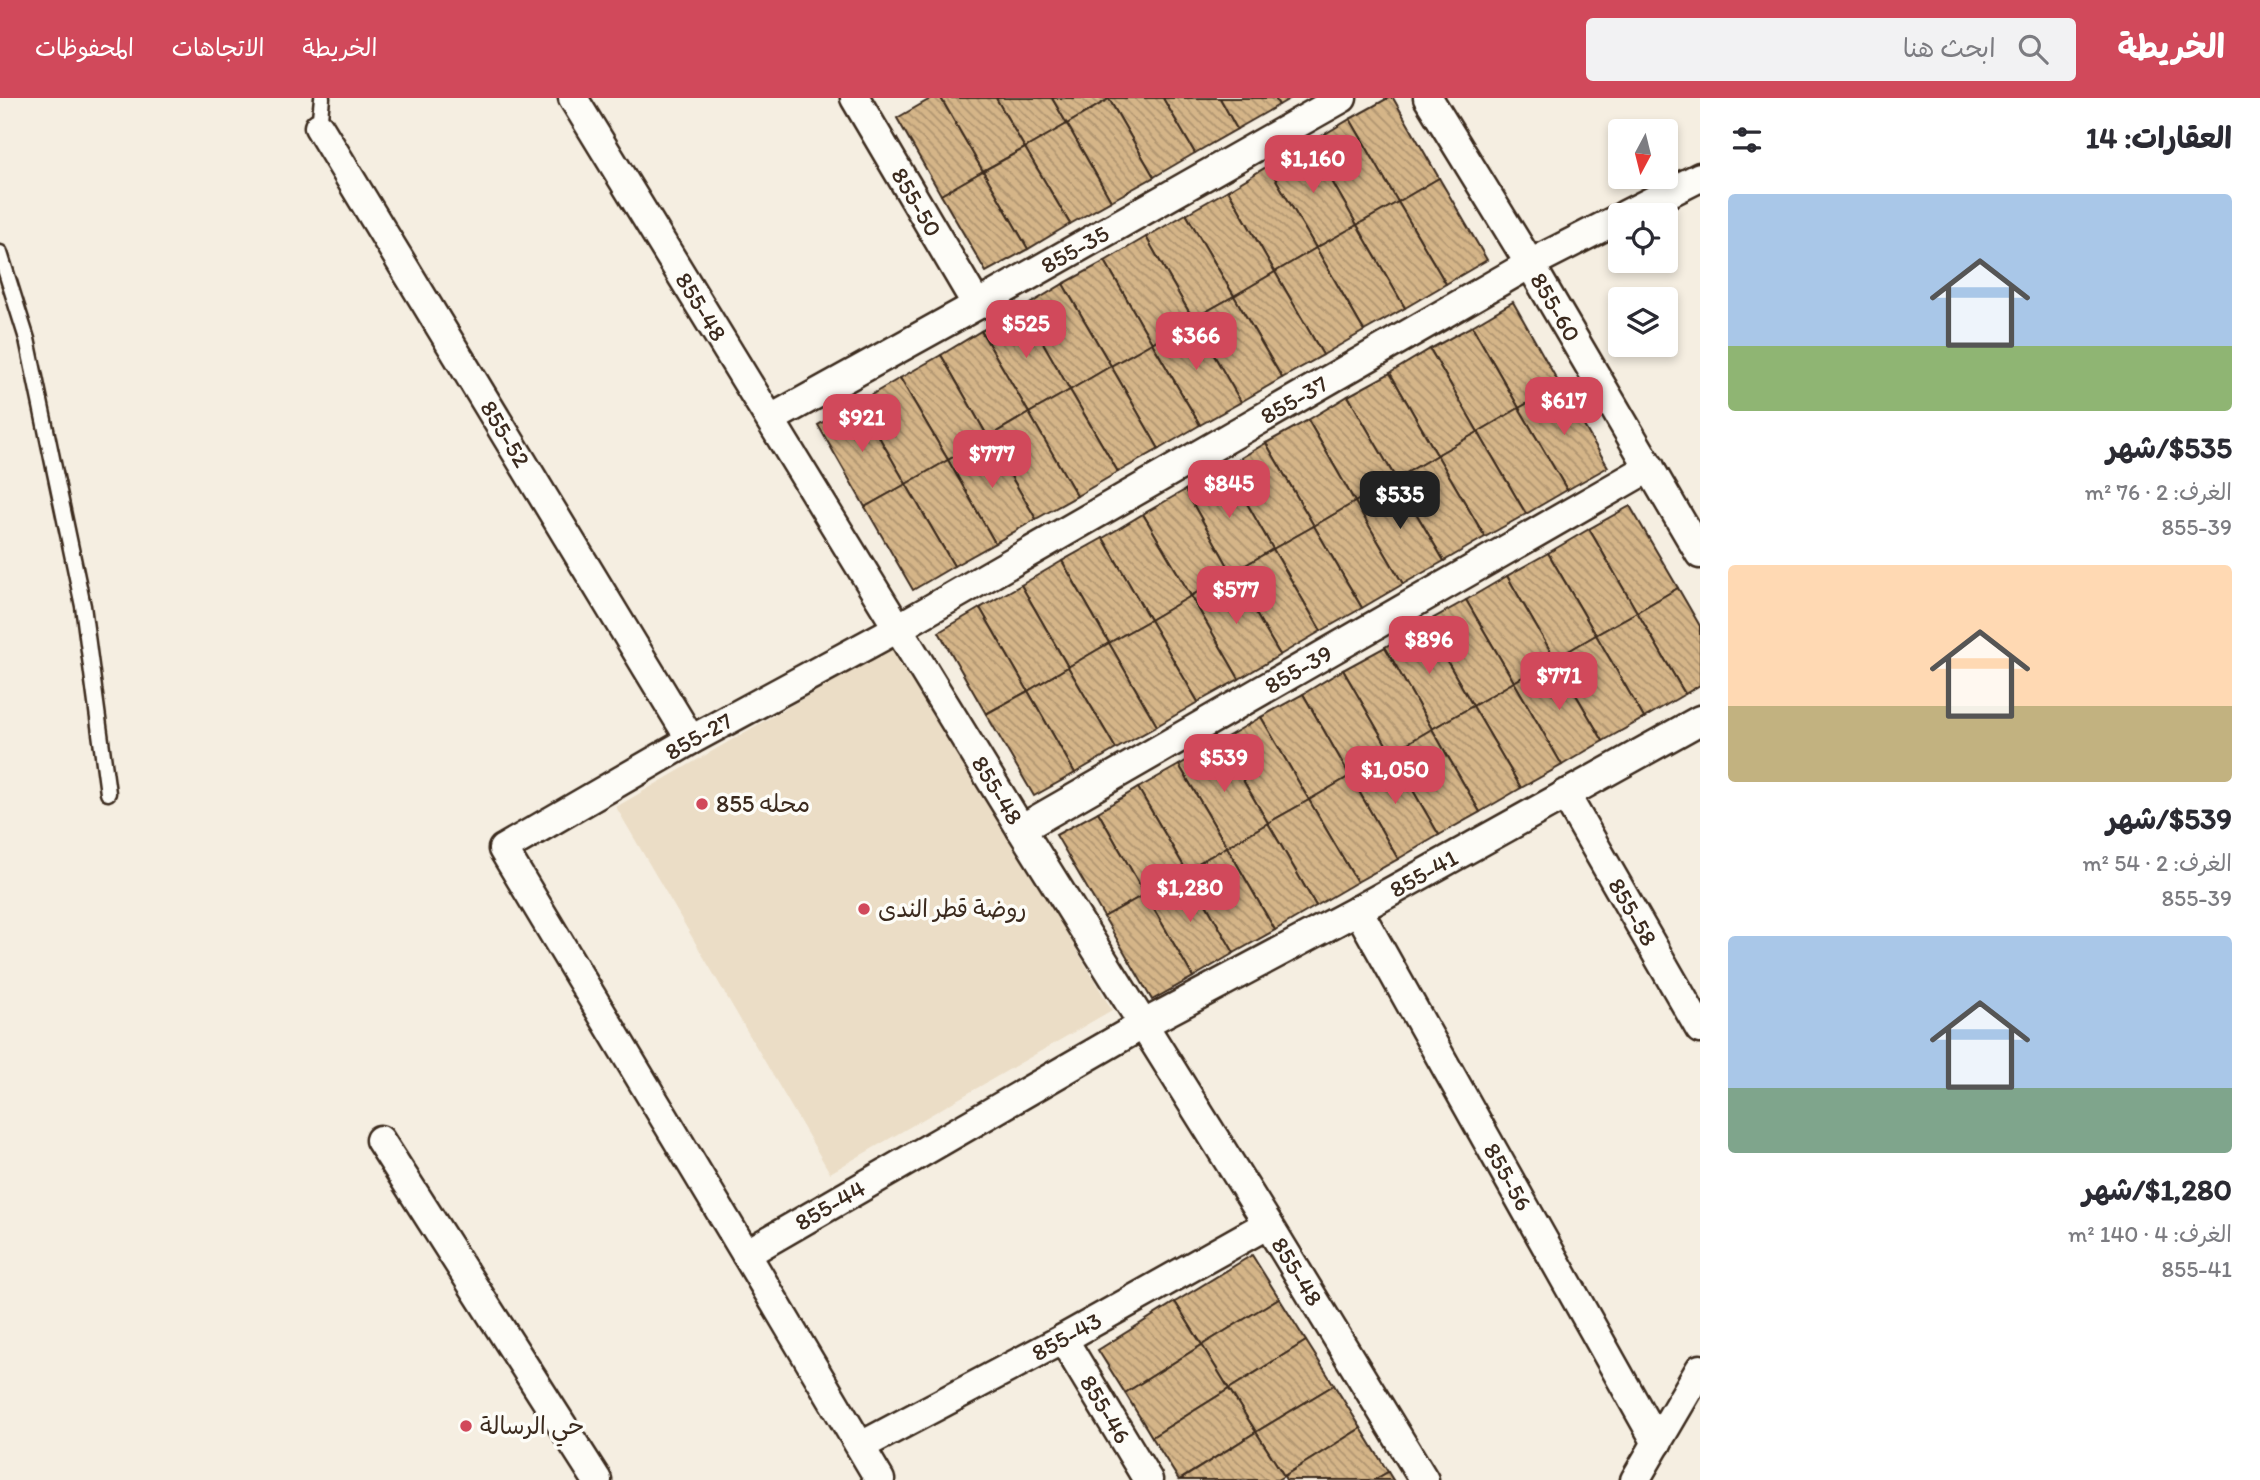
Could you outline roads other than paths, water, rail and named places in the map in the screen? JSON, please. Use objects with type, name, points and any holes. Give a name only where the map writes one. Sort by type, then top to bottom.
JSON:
[{"type":"street","name":"855-48","points":[[573,98],[1424,1480]]},
{"type":"street","name":"855-35","points":[[771,419],[1342,98]]},
{"type":"street","name":"855-60","points":[[1429,98],[1700,554]]},
{"type":"street","name":"855-50","points":[[865,102],[977,305]]},
{"type":"street","name":"855-52","points":[[319,127],[691,740]]},
{"type":"street","points":[[1649,203],[1700,177]]},
{"type":"street","name":"855-37","points":[[898,628],[1530,264],[1608,224]]},
{"type":"street","name":"855-39","points":[[1021,829],[1650,467]]},
{"type":"street","name":"855-27","points":[[746,1254],[503,849],[691,740],[898,628]]},
{"type":"street","name":"855-41","points":[[1144,1024],[1358,910],[1700,720]]},
{"type":"street","name":"855-58","points":[[1565,794],[1700,1029]]},
{"type":"street","name":"855-56","points":[[1358,910],[1657,1443]]},
{"type":"street","name":"855-44","points":[[746,1254],[1144,1024]]},
{"type":"street","points":[[380,1140],[597,1480]]},
{"type":"street","name":"855-43","points":[[861,1446],[1063,1339],[1268,1224]]},
{"type":"street","points":[[746,1254],[880,1480]]},
{"type":"street","name":"855-46","points":[[1063,1339],[1149,1480]]},
{"type":"street","points":[[1635,1480],[1700,1369]]},
{"type":"lane","points":[[319,127],[322,98]]},
{"type":"lane","points":[[0,253],[27,340],[83,606],[108,793]]},
{"type":"place","name":"محله 855","points":[[702,804]]},
{"type":"place","name":"روضة قطر الندى","points":[[864,909]]},
{"type":"place","name":"حي الرسالة","points":[[466,1426]]}]
